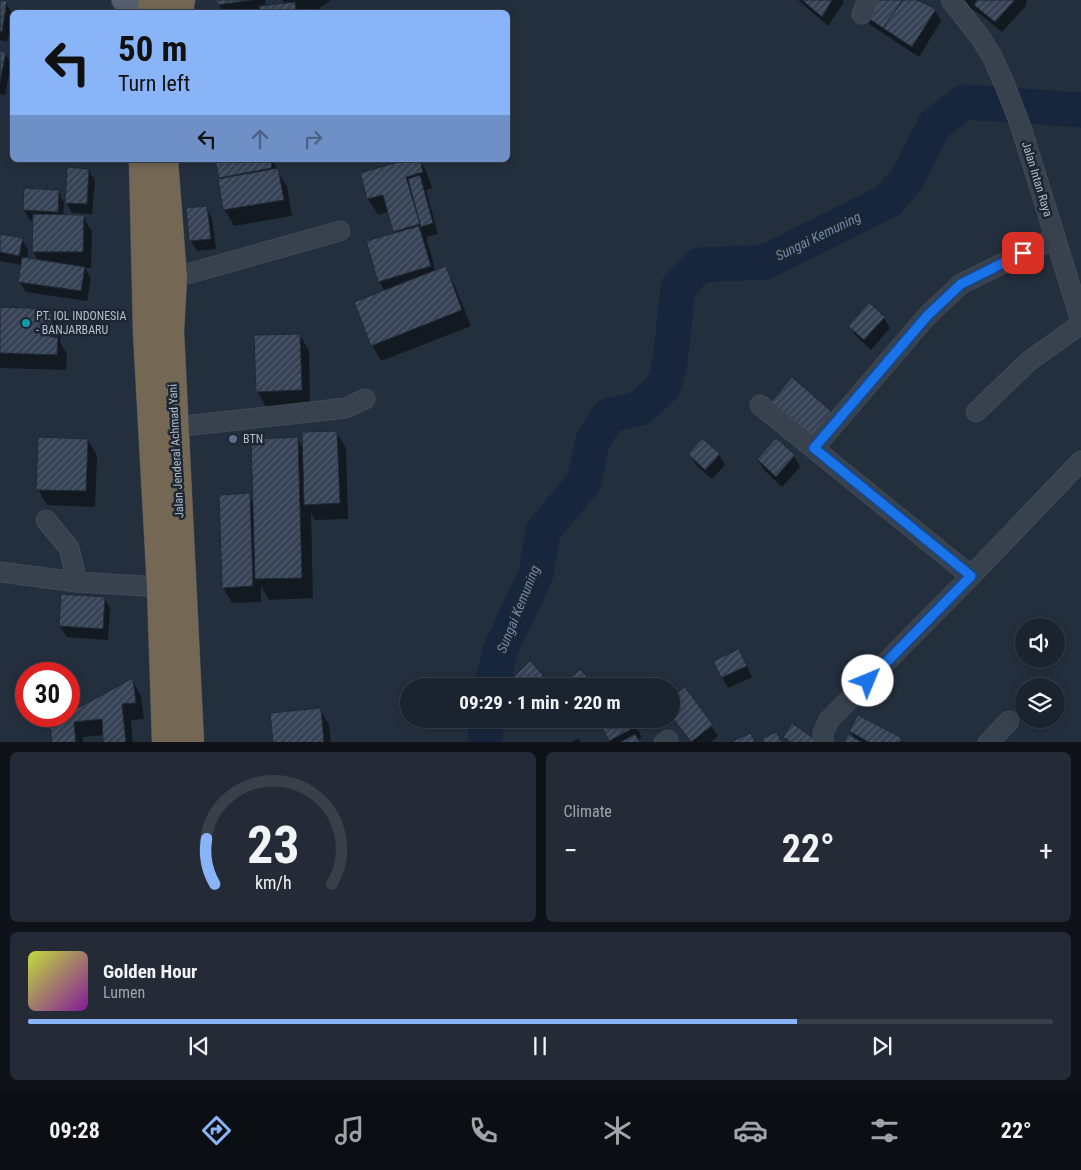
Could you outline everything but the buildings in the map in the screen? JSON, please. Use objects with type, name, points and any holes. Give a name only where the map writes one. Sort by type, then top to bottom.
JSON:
[{"type":"highway","name":"Jalan Jenderal Achmad Yani","points":[[143,162],[147,332],[161,587],[166,742]]},
{"type":"highway","name":"Jalan Jenderal Achmad Yani","points":[[164,162],[173,278],[170,331],[190,742]]},
{"type":"main road","points":[[124,0],[152,6],[180,8]]},
{"type":"street","name":"Jalan Intan Raya","points":[[951,0],[980,37],[992,56],[1004,83],[1020,124],[1081,322]]},
{"type":"street","points":[[173,278],[340,231]]},
{"type":"street","points":[[814,448],[927,316],[945,298],[961,284],[1054,238]]},
{"type":"street","points":[[976,412],[1029,362],[1081,322]]},
{"type":"street","points":[[175,427],[346,408],[365,399]]},
{"type":"street","points":[[760,405],[971,576]]},
{"type":"street","points":[[823,742],[823,733],[829,720],[1081,461]]},
{"type":"street","points":[[46,520],[69,548],[77,582]]},
{"type":"street","points":[[0,572],[77,582],[161,587]]},
{"type":"street","points":[[988,742],[1009,721]]},
{"type":"waterway","name":"Sungai Kemuning","points":[[494,678],[500,651],[536,574],[543,531],[584,482],[593,440],[608,416],[640,408],[664,386],[670,362],[678,287],[700,265],[765,262],[888,201],[907,179],[935,124],[965,102],[1081,110]]},
{"type":"waterway","name":"Sungai Kemuning","points":[[485,742],[486,728]]},
{"type":"place","name":"PT. IOL INDONESIA - BANJARBARU","points":[[26,323]]},
{"type":"place","name":"BTN","points":[[233,439]]},
{"type":"route","points":[[868,681],[971,576],[814,448],[927,316],[945,298],[961,284],[1023,253]]}]
